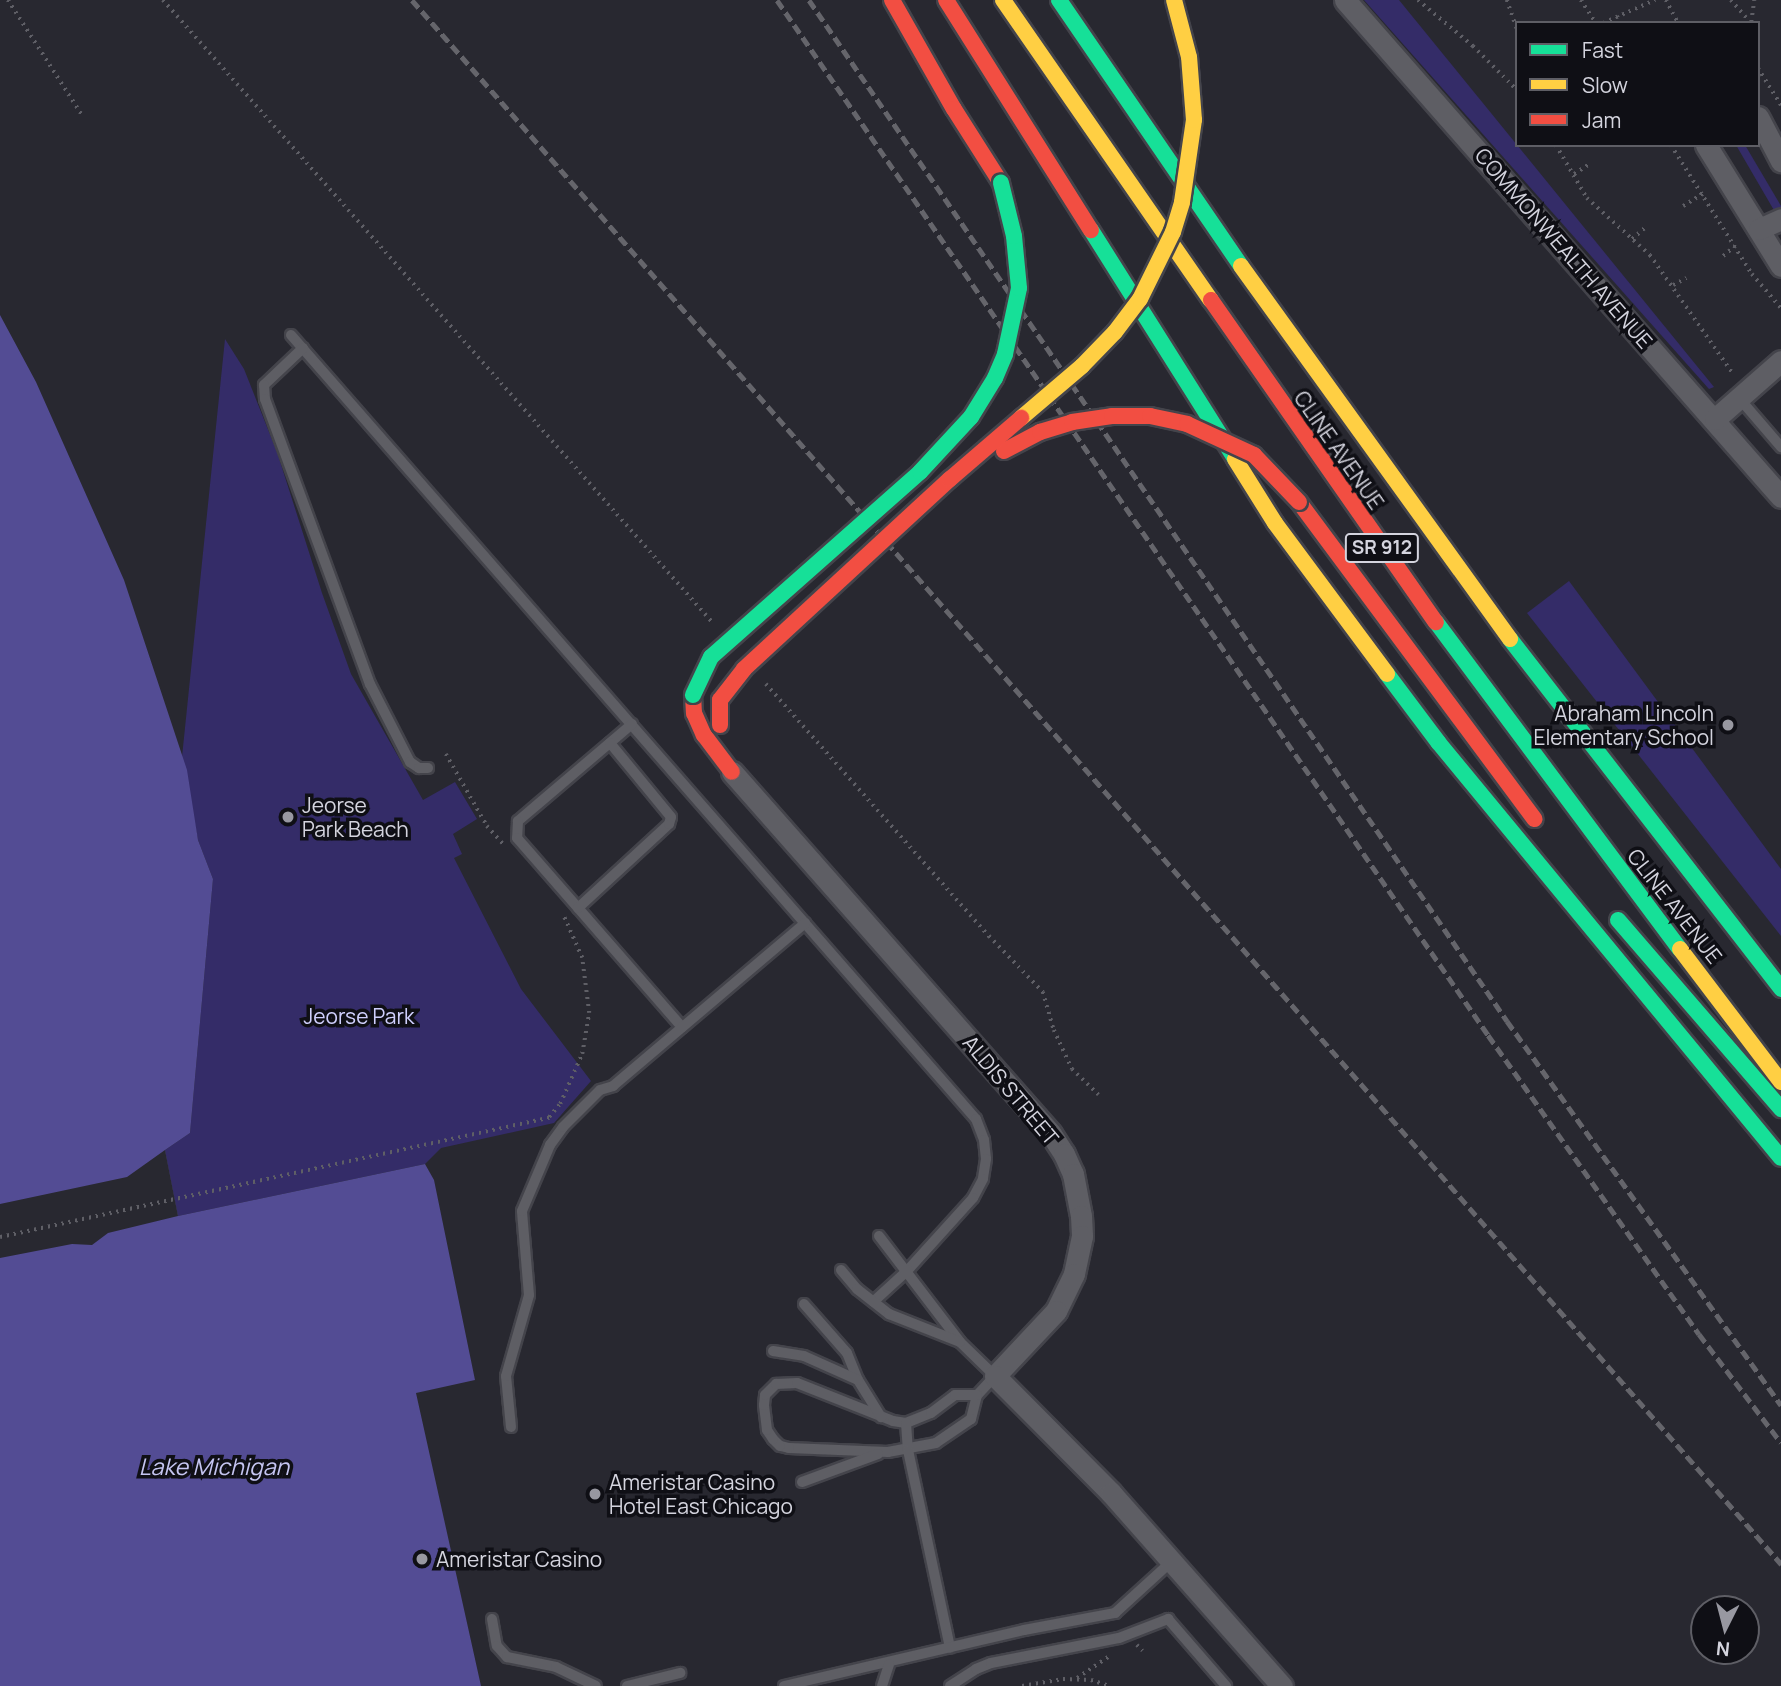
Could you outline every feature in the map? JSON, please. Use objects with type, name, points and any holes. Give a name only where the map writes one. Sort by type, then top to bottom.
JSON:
[{"type":"highway","points":[[732,772],[704,735],[694,713],[694,695],[711,657],[920,472],[971,416],[989,388],[1005,354],[1019,288],[1014,236],[1001,183],[954,109],[891,0]]},
{"type":"highway","points":[[946,0],[1275,523],[1438,742],[1781,1158]]},
{"type":"highway","name":"CLINE AVENUE","points":[[1003,0],[1381,546],[1532,755],[1781,1082]]},
{"type":"highway","name":"CLINE AVENUE","points":[[1059,0],[1234,256],[1466,583],[1781,989]]},
{"type":"highway","points":[[732,772],[720,725],[720,700],[744,669],[950,480],[1082,366],[1115,332],[1140,299],[1158,264],[1182,202],[1194,120],[1189,57],[1174,0]]},
{"type":"highway","points":[[950,480],[1056,426],[1112,416],[1150,416],[1187,424],[1254,455],[1299,502],[1510,790],[1544,830]]},
{"type":"highway","points":[[1610,910],[1781,1109]]},
{"type":"street","name":"COMMONWEALTH AVENUE","points":[[1345,0],[1781,497]]},
{"type":"street","points":[[1760,121],[1781,161]]},
{"type":"street","points":[[1707,147],[1781,266]]},
{"type":"street","points":[[1759,229],[1781,219]]},
{"type":"street","points":[[1715,419],[1781,361]]},
{"type":"street","name":"ALDIS STREET","points":[[732,772],[1051,1134],[1068,1164],[1082,1216],[1082,1236],[1074,1274],[1056,1311],[995,1376]]},
{"type":"street","points":[[995,1376],[1111,1493],[1282,1686]]},
{"type":"lane","points":[[291,335],[969,1109],[984,1140],[985,1169],[974,1198],[908,1270],[873,1302]]},
{"type":"lane","points":[[303,348],[264,385],[265,399],[370,684],[410,762],[419,768],[428,768]]},
{"type":"lane","points":[[1739,398],[1781,447]]},
{"type":"lane","points":[[632,724],[518,821],[517,838],[682,1027]]},
{"type":"lane","points":[[578,908],[669,824],[671,817],[610,743]]},
{"type":"lane","points":[[511,1427],[506,1376],[529,1296],[522,1221],[524,1202],[550,1145],[576,1112],[600,1090],[613,1086],[805,923]]},
{"type":"lane","points":[[879,1236],[908,1270],[960,1342],[995,1376],[977,1395],[971,1419],[936,1443],[908,1450],[883,1452],[780,1446],[768,1430],[764,1405],[770,1388],[787,1382],[797,1383],[881,1417],[906,1423],[931,1413],[955,1395],[977,1395]]},
{"type":"lane","points":[[841,1270],[873,1302],[910,1324],[960,1342]]},
{"type":"lane","points":[[804,1304],[847,1353],[858,1380],[881,1417]]},
{"type":"lane","points":[[773,1351],[803,1356],[858,1380]]},
{"type":"lane","points":[[906,1423],[908,1450],[950,1648]]},
{"type":"lane","points":[[802,1482],[883,1452]]},
{"type":"lane","points":[[784,1686],[1115,1613],[1172,1561]]},
{"type":"lane","points":[[492,1619],[498,1646],[507,1657],[556,1667],[596,1686]]},
{"type":"lane","points":[[950,1686],[976,1668],[991,1663],[1119,1638],[1168,1619],[1226,1686]]},
{"type":"lane","points":[[882,1686],[889,1664]]},
{"type":"lane","points":[[627,1686],[680,1673]]},
{"type":"path","points":[[8,0],[82,115]]},
{"type":"path","points":[[163,0],[721,632]]},
{"type":"path","points":[[1420,2],[1427,0]]},
{"type":"path","points":[[1507,0],[1515,23]]},
{"type":"path","points":[[1581,0],[1595,21]]},
{"type":"path","points":[[1607,21],[1641,2],[1656,0]]},
{"type":"path","points":[[1666,0],[1677,21]]},
{"type":"path","points":[[1731,0],[1749,21]]},
{"type":"path","points":[[1751,21],[1754,0]]},
{"type":"path","points":[[1420,2],[1473,46],[1515,86]]},
{"type":"path","points":[[1617,16],[1620,21]]},
{"type":"path","points":[[1760,71],[1781,105]]},
{"type":"path","points":[[1557,147],[1587,198],[1650,255],[1732,372]]},
{"type":"path","points":[[1672,147],[1704,193],[1735,246],[1781,309]]},
{"type":"path","points":[[1574,174],[1588,165]]},
{"type":"path","points":[[1683,206],[1704,193]]},
{"type":"path","points":[[1632,239],[1646,227]]},
{"type":"path","points":[[1723,256],[1735,246]]},
{"type":"path","points":[[1673,285],[1686,278]]},
{"type":"path","points":[[758,674],[989,936],[1043,992],[1054,1030],[1072,1069],[1099,1095]]},
{"type":"path","points":[[446,754],[487,825],[505,846]]},
{"type":"path","points":[[548,1118],[560,1104],[582,1054],[589,1013],[582,958],[569,924],[558,907]]},
{"type":"path","points":[[0,1237],[576,1112]]},
{"type":"path","points":[[1133,1641],[1143,1651]]},
{"type":"path","points":[[1075,1679],[1121,1648]]},
{"type":"path","points":[[1022,1686],[1075,1679],[1091,1680],[1110,1686]]},
{"type":"path","points":[[1091,1680],[1092,1686]]},
{"type":"green space","points":[[1364,0],[1399,0],[1515,143],[1515,147],[1519,147],[1714,387],[1709,389]]},
{"type":"green space","points":[[1737,147],[1746,147],[1781,206],[1781,214],[1775,212]]},
{"type":"green space","name":"Jeorse Park","points":[[225,339],[244,369],[277,452],[351,674],[423,800],[455,782],[477,819],[453,834],[462,854],[454,858],[521,989],[591,1081],[554,1123],[441,1148],[425,1164],[178,1216],[165,1150],[190,1133],[213,879],[198,840],[182,757]]},
{"type":"green space","points":[[1569,581],[1781,869],[1781,936],[1527,613]]},
{"type":"water","name":"Lake Michigan","points":[[0,315],[36,382],[124,580],[187,770],[198,840],[213,879],[190,1133],[165,1150],[178,1216],[425,1164],[434,1180],[475,1380],[416,1393],[481,1686],[0,1686]]},
{"type":"pier","points":[[165,1150],[178,1216],[108,1233],[92,1245],[72,1244],[0,1258],[0,1204],[127,1177]]},
{"type":"railway","points":[[412,0],[1781,1564]]},
{"type":"railway","points":[[777,0],[1488,1035],[1699,1334],[1781,1443]]},
{"type":"railway","points":[[809,0],[1507,1021],[1781,1405]]},
{"type":"traffic: fast","points":[[1059,0],[1241,266]]},
{"type":"traffic: fast","points":[[693,695],[711,657],[920,472],[971,417],[995,378],[1005,354],[1019,288],[1014,236],[1001,183]]},
{"type":"traffic: fast","points":[[1091,230],[1235,459]]},
{"type":"traffic: fast","points":[[1436,622],[1680,949]]},
{"type":"traffic: fast","points":[[1510,639],[1781,989]]},
{"type":"traffic: fast","points":[[1387,674],[1438,742],[1781,1158]]},
{"type":"traffic: fast","points":[[1618,920],[1781,1109]]},
{"type":"traffic: slow","points":[[1003,0],[1211,300]]},
{"type":"traffic: slow","points":[[1021,418],[1082,366],[1115,332],[1140,299],[1173,232],[1182,202],[1194,120],[1189,57],[1174,0]]},
{"type":"traffic: slow","points":[[1241,266],[1510,639]]},
{"type":"traffic: slow","points":[[1235,459],[1275,523],[1387,674]]},
{"type":"traffic: slow","points":[[1680,949],[1781,1082]]},
{"type":"traffic: jam","points":[[892,0],[954,109],[1001,183]]},
{"type":"traffic: jam","points":[[946,0],[1091,230]]},
{"type":"traffic: jam","points":[[1211,300],[1436,622]]},
{"type":"traffic: jam","points":[[1004,451],[1040,432],[1072,422],[1112,416],[1150,416],[1187,424],[1254,455],[1299,502]]},
{"type":"traffic: jam","points":[[720,725],[720,700],[744,669],[950,479],[1021,418]]},
{"type":"traffic: jam","points":[[1299,502],[1534,819]]},
{"type":"traffic: jam","points":[[693,695],[694,713],[704,735],[732,772]]},
{"type":"place","name":"Abraham Lincoln Elementary School","points":[[1728,725]]},
{"type":"place","name":"Jeorse Park Beach","points":[[288,817]]},
{"type":"place","name":"Ameristar Casino Hotel East Chicago","points":[[595,1494]]},
{"type":"place","name":"Ameristar Casino","points":[[422,1559]]}]
